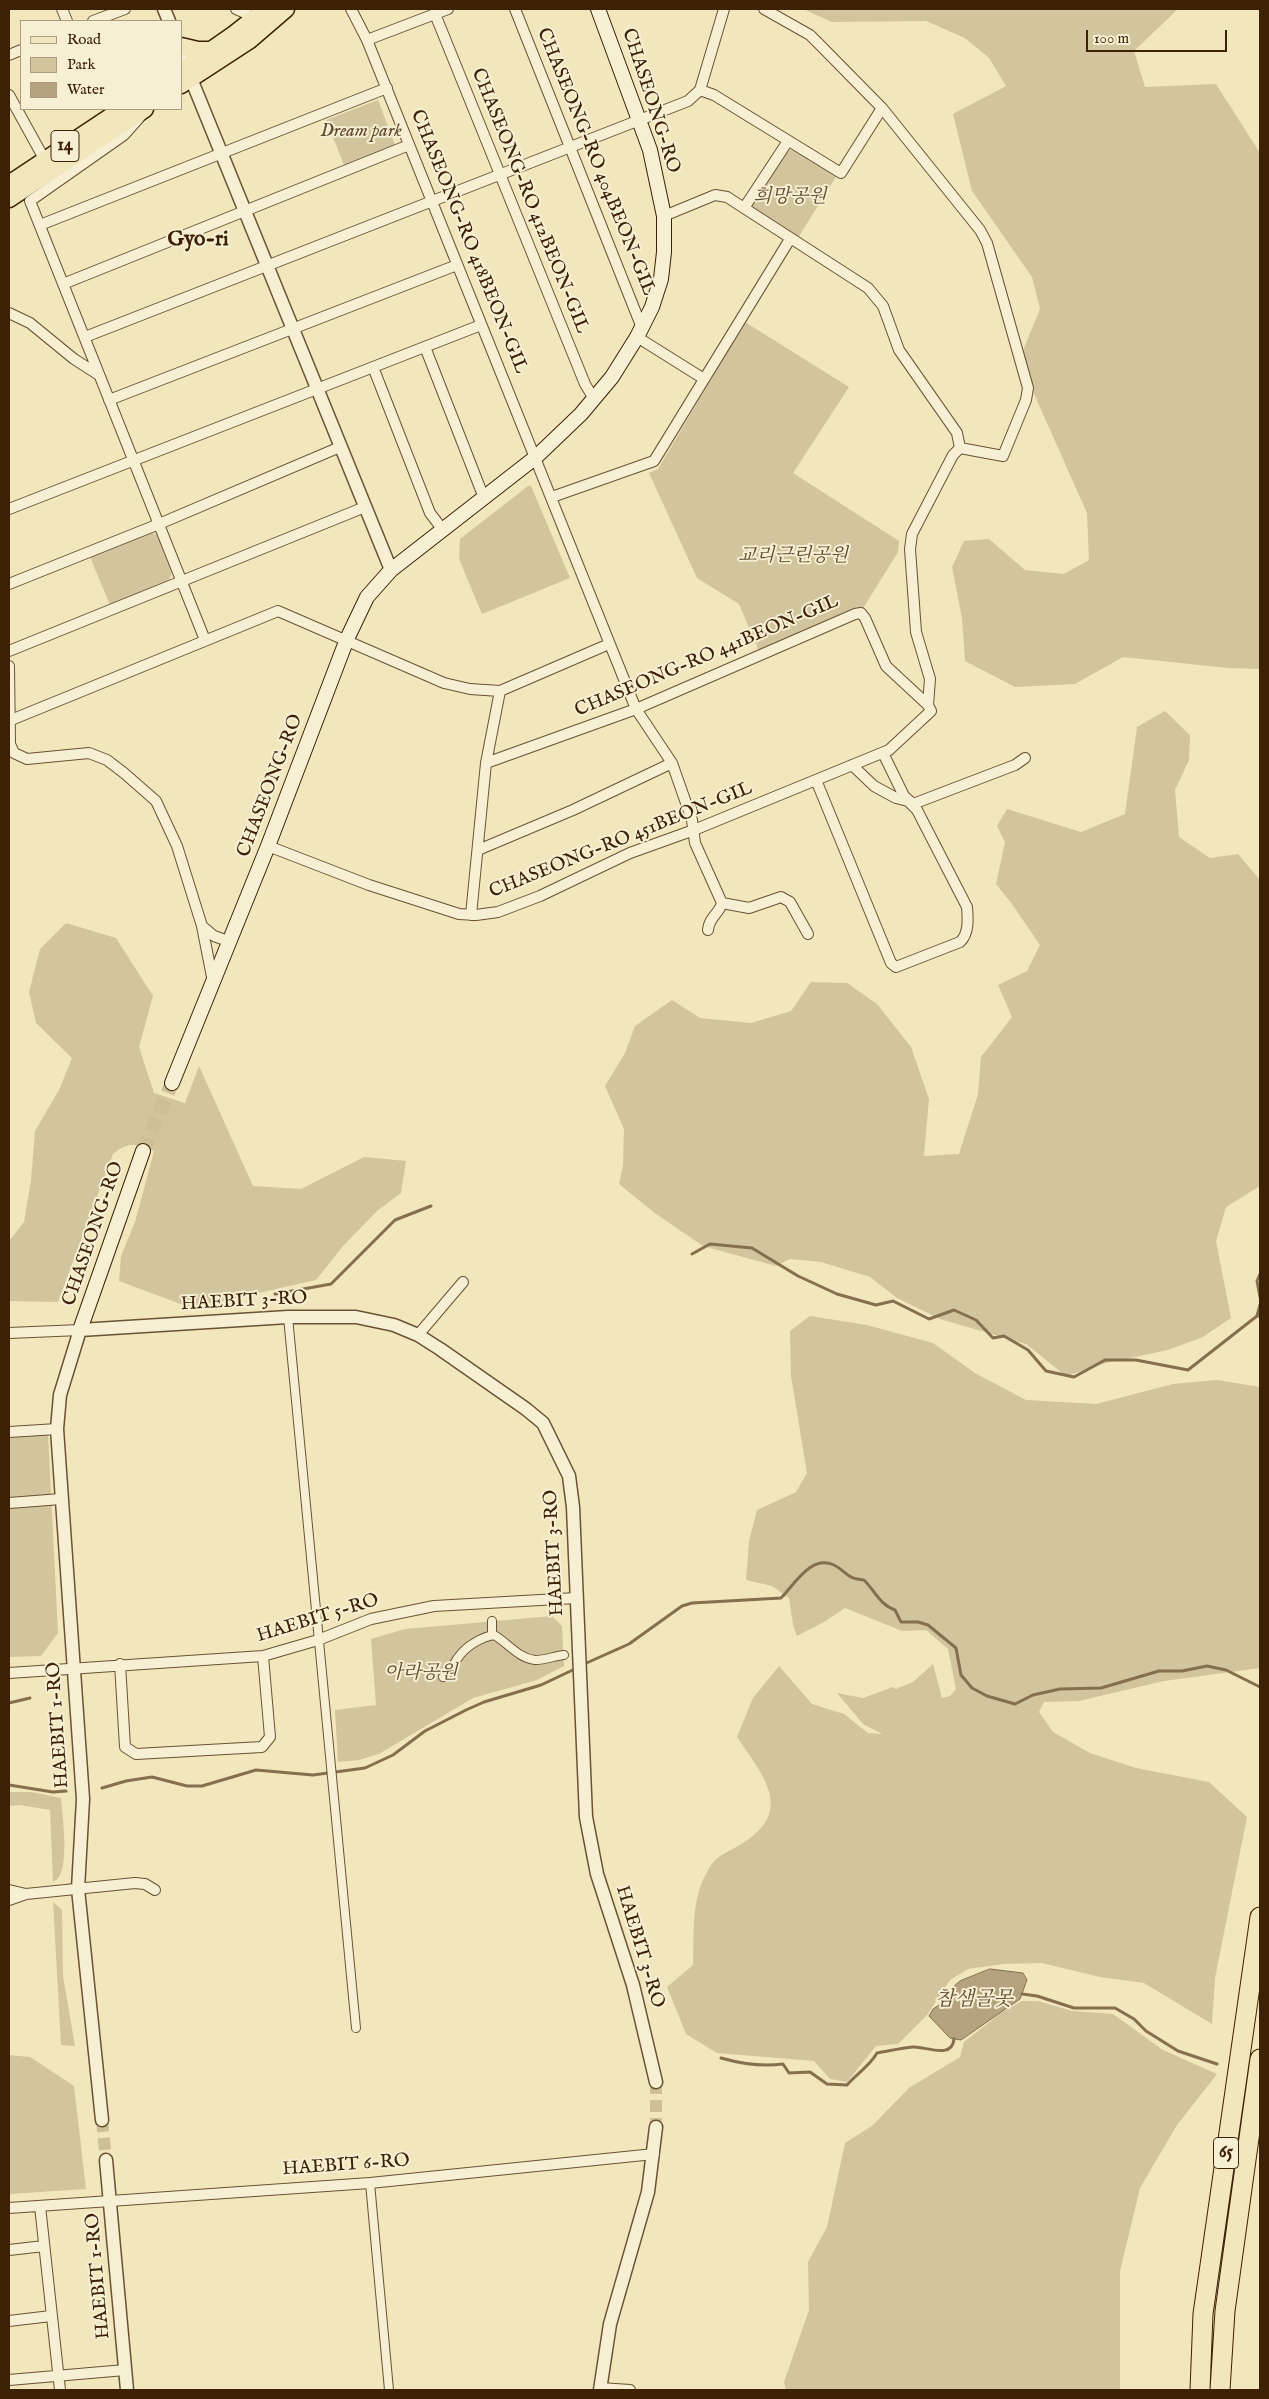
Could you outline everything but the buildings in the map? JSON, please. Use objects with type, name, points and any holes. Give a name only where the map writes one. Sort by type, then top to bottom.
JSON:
[{"type":"highway","name":"65","points":[[1200,2390],[1203,2314],[1260,1916]]},
{"type":"highway","name":"65","points":[[1220,2390],[1224,2311],[1260,2059]]},
{"type":"main road","points":[[185,71],[250,40],[286,9]]},
{"type":"main road","name":"CHASEONG-RO","points":[[172,1083],[268,846],[347,639],[367,597],[391,570],[536,457],[594,399],[612,377],[640,333],[652,307],[661,279],[664,252],[664,216],[650,150],[598,9]]},
{"type":"main road","points":[[185,71],[261,13]]},
{"type":"main road","points":[[182,46],[198,50],[213,50]]},
{"type":"main road","name":"14","points":[[9,199],[47,165],[121,110]]},
{"type":"main road","name":"14","points":[[9,184],[143,111]]},
{"type":"main road","name":"CHASEONG-RO","points":[[80,1330],[144,1151]]},
{"type":"street","points":[[96,20],[125,9]]},
{"type":"street","points":[[236,9],[261,13]]},
{"type":"street","name":"CHASEONG-RO 418BEON-GIL","points":[[351,9],[367,40],[636,709],[672,763],[694,830],[695,843],[722,903]]},
{"type":"street","points":[[367,40],[448,9]]},
{"type":"street","name":"CHASEONG-RO 404BEON-GIL","points":[[515,9],[640,333]]},
{"type":"street","points":[[84,337],[501,176],[688,101],[700,90],[724,9]]},
{"type":"street","points":[[664,216],[715,195],[727,197],[864,285],[883,306],[899,350],[956,433],[960,448],[1003,456],[1026,400],[1028,388],[984,236],[882,108],[810,34],[764,9]]},
{"type":"street","name":"CHASEONG-RO 412BEON-GIL","points":[[435,14],[585,384],[594,399]]},
{"type":"street","points":[[185,71],[223,152],[391,570]]},
{"type":"street","points":[[40,225],[386,88]]},
{"type":"street","points":[[700,90],[714,95],[841,173],[882,108]]},
{"type":"street","points":[[9,95],[47,165]]},
{"type":"street","points":[[143,111],[137,123],[124,135],[30,201],[205,640]]},
{"type":"street","points":[[744,208],[788,141]]},
{"type":"street","points":[[63,284],[409,145]]},
{"type":"street","points":[[552,497],[654,460],[790,239]]},
{"type":"street","points":[[109,400],[457,265]]},
{"type":"street","points":[[9,313],[30,323],[74,360],[100,375]]},
{"type":"street","points":[[9,509],[481,325]]},
{"type":"street","points":[[640,333],[704,379]]},
{"type":"street","points":[[425,347],[484,498]]},
{"type":"street","points":[[373,367],[430,513],[443,530]]},
{"type":"street","points":[[9,584],[159,524],[340,447]]},
{"type":"street","name":"CHASEONG-RO 451BEON-GIL","points":[[268,846],[369,884],[459,914],[470,915],[498,912],[518,906],[630,853],[694,830],[896,746],[931,711],[928,705],[930,679],[916,632],[910,583],[912,534],[953,455],[960,448]]},
{"type":"street","points":[[9,651],[365,507]]},
{"type":"street","points":[[10,720],[278,610],[444,683],[470,689],[500,691],[609,644]]},
{"type":"street","name":"CHASEONG-RO 441BEON-GIL","points":[[486,763],[636,709],[855,614],[861,614],[886,666],[928,705]]},
{"type":"street","points":[[9,666],[10,744],[14,753],[28,759],[89,753],[107,760],[156,801],[177,846],[202,926],[213,984]]},
{"type":"street","points":[[470,915],[486,763],[500,691]]},
{"type":"street","points":[[816,780],[888,954],[896,967],[960,942],[964,938],[968,921],[967,908],[923,818],[908,801],[883,753]]},
{"type":"street","points":[[852,765],[874,786],[896,798],[913,804],[1015,765],[1025,758]]},
{"type":"street","points":[[478,850],[573,810],[672,763]]},
{"type":"street","points":[[708,930],[711,918],[720,911],[722,903],[749,908],[781,897],[790,902],[808,934]]},
{"type":"street","points":[[202,926],[214,936],[228,942]]},
{"type":"street","points":[[418,1335],[462,1282]]},
{"type":"street","points":[[288,1317],[356,2028]]},
{"type":"street","name":"HAEBIT 3-RO","points":[[80,1330],[288,1317],[356,1317],[394,1325],[418,1335],[526,1409],[543,1423],[569,1476],[573,1507],[586,1818],[597,1874],[633,1985],[656,2082]]},
{"type":"street","points":[[9,1333],[80,1330]]},
{"type":"street","name":"HAEBIT 1-RO","points":[[80,1330],[69,1360],[60,1395],[57,1429],[60,1499],[83,1803],[78,1889],[102,2120]]},
{"type":"street","points":[[9,1432],[57,1429]]},
{"type":"street","points":[[9,1503],[60,1499]]},
{"type":"street","name":"HAEBIT 5-RO","points":[[9,1673],[120,1664],[263,1656],[318,1640],[371,1619],[434,1606],[576,1598]]},
{"type":"street","points":[[492,1621],[492,1635]]},
{"type":"street","points":[[492,1635],[527,1658],[536,1660],[564,1655]]},
{"type":"street","points":[[443,1677],[451,1670],[460,1655],[468,1647],[492,1635]]},
{"type":"street","points":[[120,1664],[125,1747],[129,1751],[136,1754],[262,1747],[270,1737],[263,1656]]},
{"type":"street","points":[[9,1900],[26,1894],[135,1883],[145,1884],[155,1890]]},
{"type":"street","points":[[9,1890],[26,1894]]},
{"type":"street","points":[[630,2390],[600,2389],[610,2324],[642,2216],[654,2154],[656,2128]]},
{"type":"street","name":"HAEBIT 6-RO","points":[[9,2208],[370,2183],[654,2154]]},
{"type":"street","name":"HAEBIT 1-RO","points":[[106,2160],[127,2390]]},
{"type":"street","points":[[370,2183],[389,2390]]},
{"type":"street","points":[[40,2206],[60,2390]]},
{"type":"street","points":[[9,2250],[44,2246]]},
{"type":"street","points":[[9,2321],[52,2316]]},
{"type":"street","points":[[9,2380],[125,2370]]},
{"type":"green space","points":[[803,9],[1178,9],[1134,51],[1145,87],[1216,84],[1260,153],[1260,669],[1228,668],[1123,657],[1075,684],[1015,687],[965,661],[962,618],[952,567],[964,541],[989,539],[1025,570],[1064,574],[1089,560],[1087,513],[1019,360],[1040,309],[1032,277],[972,191],[953,114],[1006,86],[989,58],[965,38],[926,21],[832,22]]},
{"type":"green space","name":"Dream park","points":[[378,100],[395,145],[344,165],[326,120]]},
{"type":"green space","name":"희망공원","points":[[789,150],[798,151],[837,175],[798,238],[751,207]]},
{"type":"green space","name":"교리근린공원","points":[[745,322],[849,387],[793,473],[899,541],[898,552],[862,610],[852,609],[759,651],[739,604],[697,578],[649,473],[658,469]]},
{"type":"green space","points":[[528,486],[531,486],[570,578],[482,614],[459,559],[460,539]]},
{"type":"green space","points":[[151,532],[157,535],[172,574],[168,581],[110,605],[90,557]]},
{"type":"green space","points":[[1165,711],[1190,735],[1189,760],[1175,790],[1179,837],[1210,858],[1238,854],[1260,880],[1260,1186],[1226,1207],[1216,1241],[1231,1318],[1203,1337],[1168,1350],[1106,1363],[1066,1376],[1026,1344],[940,1319],[897,1298],[870,1277],[821,1262],[790,1259],[776,1266],[703,1246],[656,1214],[619,1184],[623,1165],[624,1129],[605,1086],[625,1053],[635,1026],[672,1000],[700,1018],[751,1023],[791,1011],[811,982],[847,983],[877,1004],[911,1047],[929,1099],[924,1156],[959,1154],[978,1094],[981,1057],[1012,1017],[998,985],[1027,971],[1040,945],[996,884],[1005,842],[997,826],[1007,809],[1081,832],[1125,814],[1137,727]]},
{"type":"green space","points":[[66,923],[116,938],[153,996],[139,1047],[154,1093],[185,1103],[199,1066],[253,1186],[301,1189],[364,1157],[406,1161],[401,1193],[377,1211],[343,1246],[316,1280],[214,1303],[186,1306],[119,1281],[121,1256],[135,1222],[154,1151],[128,1145],[113,1154],[58,1302],[9,1301],[9,1241],[24,1222],[31,1180],[35,1131],[59,1090],[72,1058],[36,1023],[29,992],[40,949]]},
{"type":"green space","points":[[810,1316],[867,1325],[933,1343],[975,1373],[1026,1400],[1096,1404],[1173,1384],[1217,1380],[1260,1387],[1260,1668],[1164,1681],[1079,1701],[1044,1702],[1039,1712],[1053,1732],[1090,1753],[1136,1768],[1209,1782],[1247,1817],[1215,1978],[1212,2024],[1144,1983],[1100,1977],[1042,1963],[1003,1964],[968,1969],[950,1980],[927,2015],[898,2044],[876,2046],[847,2082],[830,2079],[814,2061],[717,2053],[686,2034],[667,1987],[693,1965],[694,1917],[702,1883],[710,1866],[717,1859],[756,1834],[766,1821],[771,1808],[770,1795],[765,1781],[737,1737],[753,1698],[779,1666],[812,1704],[844,1714],[868,1733],[882,1734],[863,1724],[837,1693],[863,1698],[893,1687],[896,1689],[913,1682],[933,1664],[942,1698],[950,1696],[956,1689],[948,1649],[926,1630],[902,1631],[845,1608],[824,1622],[797,1636],[793,1625],[789,1598],[772,1586],[746,1580],[749,1541],[757,1510],[796,1492],[807,1473],[791,1376],[790,1331]]},
{"type":"green space","points":[[48,1434],[58,1633],[41,1656],[9,1657],[9,1437]]},
{"type":"green space","name":"아라공원","points":[[552,1616],[562,1626],[564,1666],[537,1680],[473,1698],[379,1754],[359,1760],[338,1762],[335,1710],[376,1705],[371,1639],[405,1629]]},
{"type":"green space","points":[[9,1792],[31,1792],[61,1798],[64,1857],[59,1877],[53,1882],[50,1810],[20,1805],[9,1806]]},
{"type":"green space","points":[[53,1902],[62,1910],[63,1976],[75,2046],[61,2045]]},
{"type":"green space","points":[[1022,2001],[1038,2001],[1072,2011],[1113,2014],[1163,2050],[1217,2074],[1177,2125],[1140,2188],[1120,2271],[1120,2390],[786,2390],[784,2382],[809,2310],[808,2262],[827,2227],[845,2143],[872,2126],[909,2088],[960,2057],[964,2042],[1001,2013]]},
{"type":"green space","points":[[9,2055],[30,2057],[74,2086],[86,2189],[9,2194]]},
{"type":"water","name":"참샘골못","points":[[990,1969],[1023,1973],[1027,1980],[1020,1999],[961,2040],[950,2038],[929,2016],[933,2009],[946,2001],[952,1988],[960,1981]]},
{"type":"waterway","points":[[275,1294],[331,1284],[395,1220],[431,1206]]},
{"type":"waterway","points":[[692,1254],[710,1244],[752,1248],[798,1276],[837,1294],[876,1305],[893,1301],[929,1319],[954,1310],[976,1320],[993,1338],[1004,1336],[1028,1350],[1046,1371],[1074,1377],[1105,1360],[1136,1360],[1188,1370],[1257,1316],[1260,1316]]},
{"type":"waterway","points":[[1260,1274],[1257,1281],[1260,1297]]},
{"type":"waterway","points":[[1257,1316],[1260,1305]]},
{"type":"waterway","points":[[582,1665],[629,1644],[682,1606],[692,1603],[781,1598],[804,1572],[818,1564],[826,1563],[834,1565],[850,1577],[864,1580],[885,1605],[895,1610],[901,1622],[918,1622],[928,1625],[956,1648],[961,1675],[972,1688],[987,1696],[1015,1704],[1033,1695],[1060,1689],[1101,1688],[1159,1671],[1182,1671],[1207,1666],[1226,1670],[1260,1687]]},
{"type":"waterway","points":[[102,1788],[126,1781],[152,1777],[187,1786],[202,1786],[256,1770],[313,1775],[365,1768],[393,1755],[425,1731],[466,1710],[484,1702],[541,1685],[577,1668]]},
{"type":"waterway","points":[[9,1703],[30,1698]]},
{"type":"waterway","points":[[9,1785],[53,1792],[66,1791]]},
{"type":"waterway","points":[[1022,1994],[1037,1996],[1074,2008],[1115,2008],[1134,2019],[1146,2031],[1178,2051],[1217,2064]]},
{"type":"waterway","points":[[721,2058],[752,2064],[783,2064],[789,2073],[810,2072],[827,2084],[847,2085],[877,2053],[913,2047],[943,2050],[948,2049],[954,2039]]},
{"type":"tunnel","points":[[143,1151],[172,1083]]},
{"type":"tunnel","points":[[656,2082],[656,2127]]},
{"type":"tunnel","points":[[102,2120],[106,2160]]},
{"type":"district","name":"Gyo-ri","points":[[198,241]]}]
